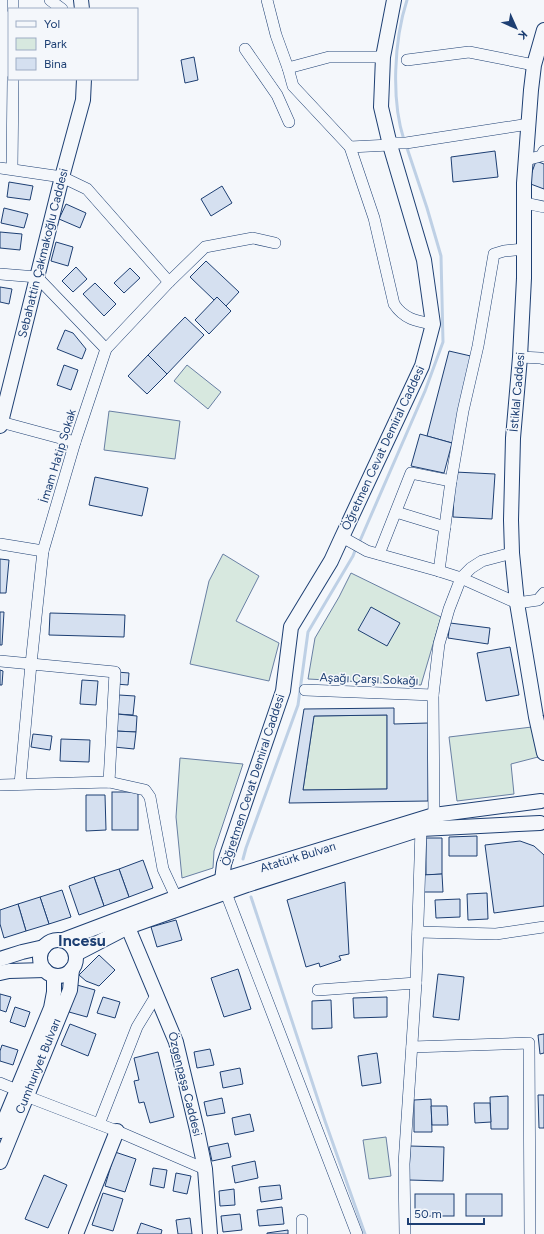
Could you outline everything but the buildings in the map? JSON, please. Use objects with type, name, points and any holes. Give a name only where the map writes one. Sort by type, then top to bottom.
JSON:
[{"type":"main road","name":"Öğretmen Cevat Demiral Caddesi","points":[[224,887],[224,864],[283,691],[292,627],[331,561],[346,539],[422,366],[433,324],[424,260],[381,106],[383,57],[394,0]]},
{"type":"main road","name":"İstiklal Caddesi","points":[[544,30],[534,64],[524,183],[524,249],[520,357],[513,438],[512,553],[517,603],[536,717],[544,753]]},
{"type":"main road","name":"Sebahattin Çakmakoğlu Caddesi","points":[[0,424],[62,177],[83,100],[84,80]]},
{"type":"main road","name":"Atatürk Bulvarı","points":[[76,954],[126,922],[176,897],[224,887],[247,885],[430,824],[543,800]]},
{"type":"main road","name":"Atatürk Bulvarı","points":[[542,824],[537,818],[536,809],[543,800]]},
{"type":"main road","name":"Atatürk Bulvarı","points":[[430,824],[542,824]]},
{"type":"main road","name":"Atatürk Bulvarı","points":[[62,940],[78,933],[126,922],[190,904],[224,887]]},
{"type":"main road","name":"Özgenpaşa Caddesi","points":[[126,922],[176,1042],[205,1169],[210,1234]]},
{"type":"main road","points":[[0,974],[9,971],[64,975],[72,969],[76,960],[76,954],[71,945],[62,940],[52,941],[44,947],[41,951],[40,961],[49,973]]},
{"type":"main road","points":[[0,959],[44,947]]},
{"type":"main road","name":"Cumhuriyet Bulvarı","points":[[0,1131],[22,1093],[70,990],[72,969]]},
{"type":"main road","name":"Cumhuriyet Bulvarı","points":[[0,1162],[51,1008],[54,992],[49,973]]},
{"type":"main road","points":[[76,1234],[117,1131]]},
{"type":"street","points":[[50,0],[61,8]]},
{"type":"street","points":[[267,0],[276,35],[294,86],[350,147],[374,218],[394,304],[402,314],[409,318],[433,324]]},
{"type":"street","points":[[245,49],[277,95],[289,122]]},
{"type":"street","points":[[407,60],[469,52],[534,64]]},
{"type":"street","points":[[288,68],[329,57],[383,57]]},
{"type":"street","points":[[12,169],[13,80]]},
{"type":"street","points":[[277,95],[294,86]]},
{"type":"street","points":[[350,147],[406,143],[529,124]]},
{"type":"street","points":[[526,160],[541,156],[544,151]]},
{"type":"street","points":[[0,168],[62,177],[87,189],[169,282]]},
{"type":"street","points":[[525,203],[544,207]]},
{"type":"street","name":"İmam Hatip Sokak","points":[[20,784],[43,551],[75,442],[106,349],[169,282],[205,247],[253,238],[275,243]]},
{"type":"street","points":[[439,571],[451,481],[463,411],[478,346],[494,254],[504,251],[524,249]]},
{"type":"street","points":[[0,274],[37,277],[106,349]]},
{"type":"street","points":[[520,357],[544,359]]},
{"type":"street","points":[[0,424],[75,442]]},
{"type":"street","points":[[378,554],[411,473],[451,481]]},
{"type":"street","points":[[396,512],[445,527]]},
{"type":"street","points":[[346,539],[367,551],[461,578],[517,603],[538,600],[544,593]]},
{"type":"street","points":[[0,544],[43,551]]},
{"type":"street","points":[[405,1234],[404,1164],[418,932],[430,824],[433,694],[439,644],[449,609],[461,578],[471,568],[482,561],[512,553]]},
{"type":"street","points":[[0,661],[115,672],[109,782]]},
{"type":"street","name":"Aşağı Çarşı Sokağı","points":[[305,690],[433,694]]},
{"type":"street","points":[[0,785],[109,782],[145,790],[150,797],[163,869],[176,897]]},
{"type":"street","points":[[224,887],[357,1234]]},
{"type":"street","points":[[418,932],[496,934],[544,927]]},
{"type":"street","points":[[318,990],[416,983]]},
{"type":"street","points":[[99,1124],[137,1027],[157,994]]},
{"type":"street","points":[[412,1048],[528,1043],[530,1234]]},
{"type":"street","points":[[0,1083],[205,1169]]},
{"type":"street","points":[[302,1220],[302,1234]]},
{"type":"green space","points":[[187,365],[221,392],[208,409],[174,381]]},
{"type":"green space","points":[[109,411],[180,421],[175,459],[104,450]]},
{"type":"green space","points":[[223,554],[259,576],[236,621],[279,643],[269,681],[190,664],[209,581]]},
{"type":"green space","points":[[351,573],[441,617],[421,685],[308,679],[315,638]]},
{"type":"green space","points":[[387,715],[387,789],[303,790],[314,716]]},
{"type":"green space","points":[[532,727],[538,757],[511,764],[514,794],[457,801],[449,737]]},
{"type":"green space","points":[[180,758],[243,764],[214,851],[213,868],[182,878],[176,817]]},
{"type":"green space","points":[[386,1137],[391,1176],[369,1179],[363,1140]]},
{"type":"waterway","points":[[404,140],[397,107],[396,70],[399,33],[407,0]]},
{"type":"waterway","points":[[359,543],[425,391],[443,342],[441,256],[406,145]]},
{"type":"waterway","points":[[243,859],[298,705],[308,632],[353,556],[356,548]]},
{"type":"waterway","points":[[251,897],[325,1121],[365,1234]]},
{"type":"district","name":"Incesu","points":[[82,940]]}]
